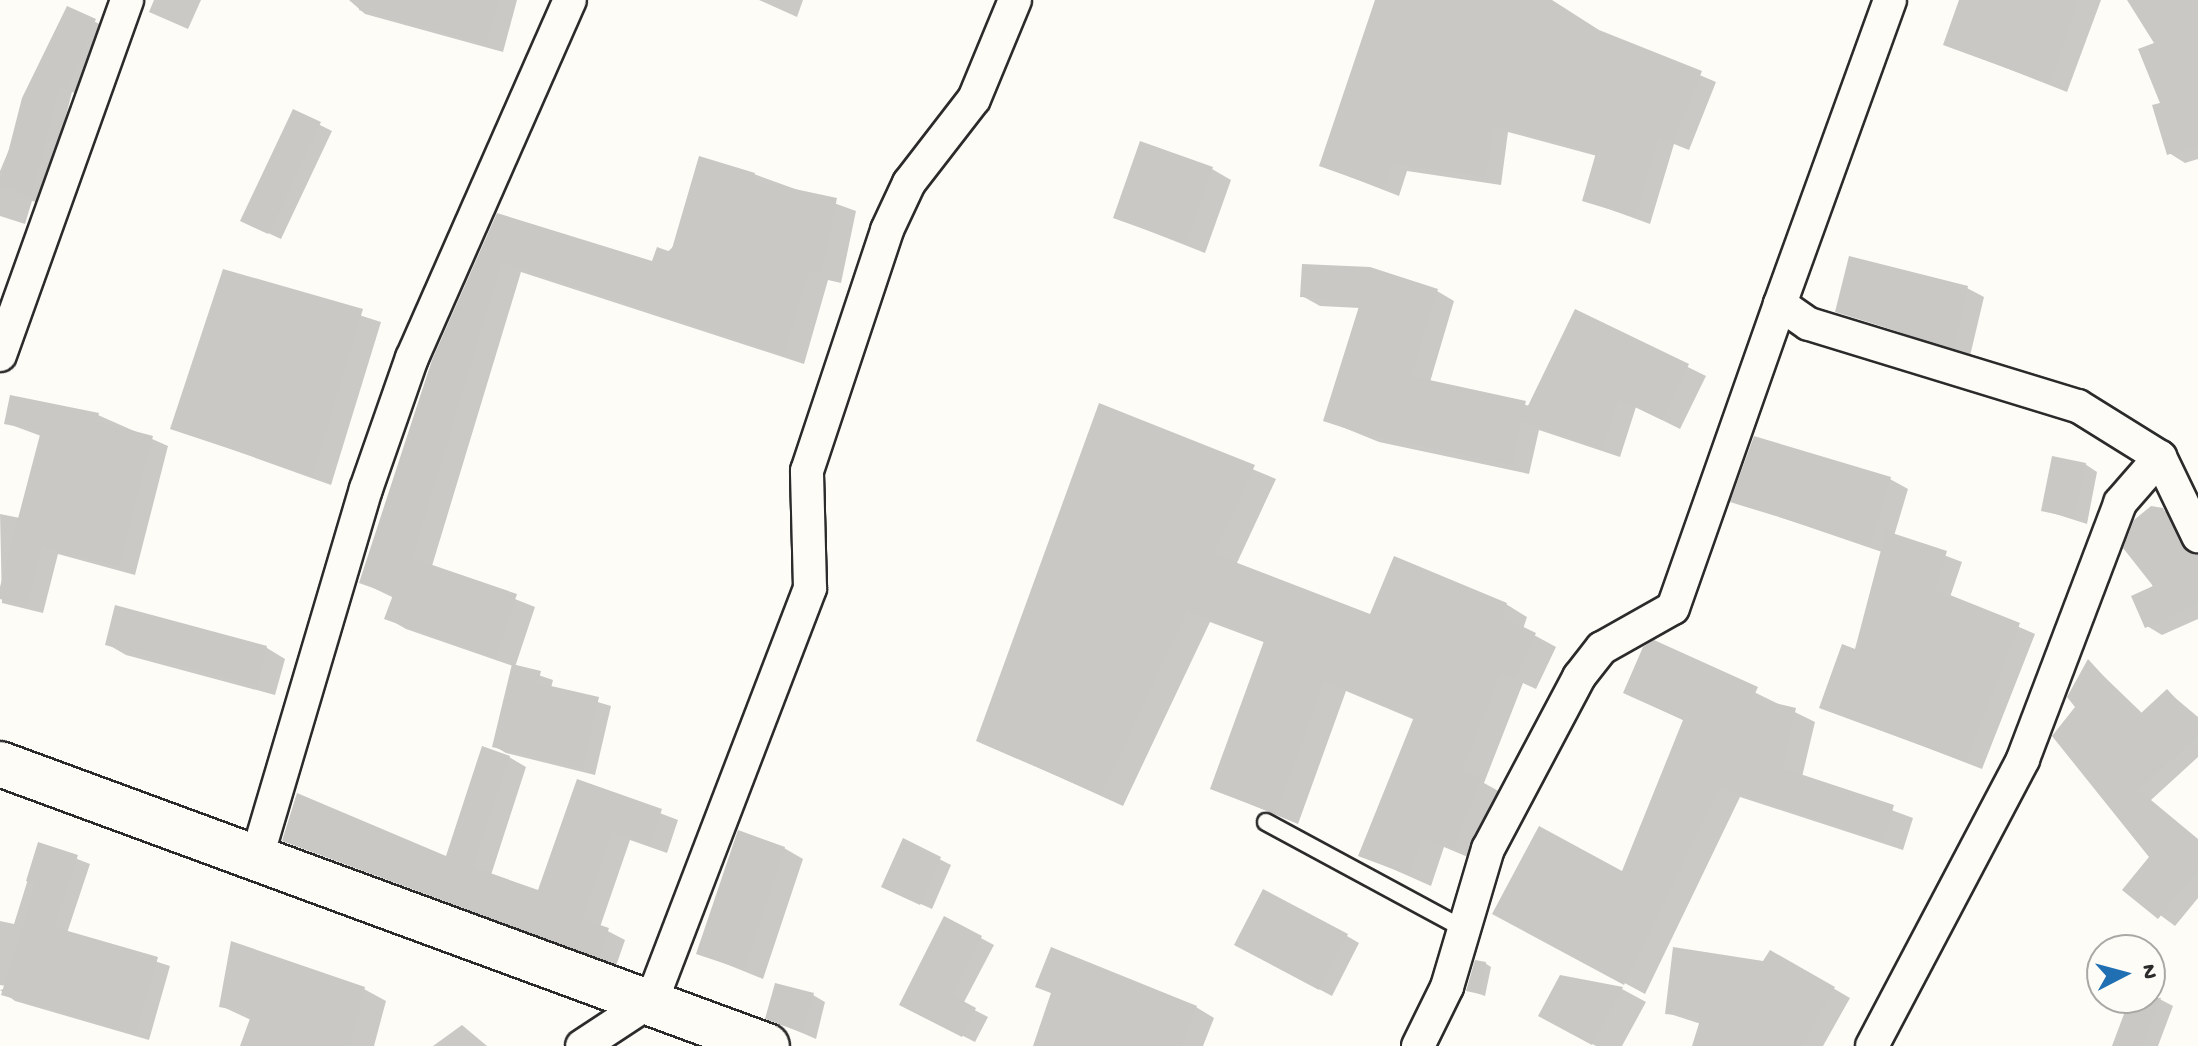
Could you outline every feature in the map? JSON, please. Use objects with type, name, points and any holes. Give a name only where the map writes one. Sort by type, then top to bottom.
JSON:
[{"type":"street","points":[[0,355],[127,0]]},
{"type":"street","points":[[256,860],[366,489],[412,358],[570,0]]},
{"type":"street","points":[[582,1046],[652,1000],[810,588],[807,471],[887,230],[909,183],[974,99],[1015,0]]},
{"type":"street","points":[[1418,1046],[1447,987],[1488,849],[1579,677],[1602,648],[1673,608],[1890,0]]},
{"type":"street","points":[[1780,304],[1809,324],[2078,406],[2160,457],[2198,536]]},
{"type":"street","points":[[1872,1046],[2023,759],[2120,503],[2160,457]]},
{"type":"street","points":[[0,764],[256,860],[652,1000],[767,1046]]},
{"type":"lane","points":[[1266,822],[1464,929]]},
{"type":"building","points":[[361,0],[498,0],[486,44],[359,10]]},
{"type":"building","points":[[1375,0],[1552,0],[1599,30],[1702,71],[1673,143],[1659,138],[1635,217],[1582,201],[1596,153],[1493,125],[1486,177],[1392,164],[1384,189],[1319,166]]},
{"type":"building","points":[[1959,0],[2078,0],[2050,84],[1943,45]]},
{"type":"building","points":[[2127,0],[2198,0],[2198,145],[2167,155],[2152,105],[2160,103],[2138,49],[2154,43]]},
{"type":"building","points":[[67,6],[96,19],[67,90],[60,87],[31,198],[0,184],[22,98]]},
{"type":"building","points":[[293,109],[321,122],[268,234],[240,221]]},
{"type":"building","points":[[1140,141],[1213,167],[1186,244],[1113,218]]},
{"type":"building","points":[[699,156],[755,173],[753,180],[837,198],[822,273],[809,270],[784,355],[502,262],[412,558],[517,594],[495,658],[384,619],[393,595],[359,583],[432,360],[497,213],[652,261],[657,247],[671,252]]},
{"type":"building","points":[[1849,256],[1968,286],[1953,348],[1835,312]]},
{"type":"building","points":[[1302,264],[1370,267],[1438,289],[1411,376],[1526,401],[1522,418],[1575,309],[1689,364],[1662,420],[1618,399],[1602,449],[1521,421],[1512,465],[1360,433],[1323,421],[1361,300],[1300,297]]},
{"type":"building","points":[[223,269],[363,309],[312,476],[170,429]]},
{"type":"building","points":[[10,395],[99,413],[97,421],[153,436],[119,567],[42,547],[27,606],[0,599],[0,587],[41,431],[4,424]]},
{"type":"building","points":[[1099,403],[1255,465],[1214,554],[1370,614],[1394,556],[1507,603],[1501,616],[1536,633],[1514,678],[1501,672],[1462,771],[1481,779],[1453,849],[1422,837],[1409,875],[1358,856],[1414,717],[1324,681],[1276,814],[1210,789],[1264,641],[1187,611],[1101,795],[976,741]]},
{"type":"building","points":[[1754,436],[1891,477],[1870,545],[1730,502]]},
{"type":"building","points":[[2052,456],[2086,463],[2074,518],[2041,511]]},
{"type":"building","points":[[2151,506],[2163,508],[2181,545],[2198,555],[2198,604],[2145,628],[2131,596],[2153,586],[2123,548],[2134,520]]},
{"type":"building","points":[[1886,531],[1947,551],[1935,589],[2020,623],[1966,762],[1819,708],[1842,644],[1855,649]]},
{"type":"building","points":[[115,605],[267,646],[257,686],[105,645]]},
{"type":"building","points":[[1654,640],[1758,687],[1753,698],[1796,708],[1782,768],[1894,805],[1883,841],[1720,787],[1624,985],[1492,914],[1539,826],[1622,871],[1683,720],[1623,693],[1643,647]]},
{"type":"building","points":[[2088,659],[2139,715],[2167,689],[2198,723],[2198,735],[2138,791],[2198,840],[2198,870],[2158,919],[2122,890],[2149,857],[2052,736],[2075,707],[2067,697]]},
{"type":"building","points":[[512,664],[541,671],[538,683],[599,697],[582,769],[492,747]]},
{"type":"building","points":[[482,746],[510,756],[473,867],[538,890],[577,779],[662,809],[650,845],[612,832],[582,919],[609,928],[599,958],[282,841],[297,793],[446,856]]},
{"type":"building","points":[[738,830],[785,847],[744,970],[696,954]]},
{"type":"building","points":[[903,838],[941,857],[920,905],[881,887]]},
{"type":"building","points":[[38,842],[78,855],[54,927],[158,957],[136,1034],[1,995],[36,884],[26,881]]},
{"type":"building","points":[[1263,889],[1348,934],[1319,990],[1234,945]]},
{"type":"building","points":[[944,916],[982,936],[952,995],[976,1008],[962,1037],[899,1005]]},
{"type":"building","points":[[231,941],[365,987],[350,1046],[240,1046],[252,1013],[219,1007]]},
{"type":"building","points":[[1051,947],[1197,1006],[1181,1046],[1033,1046],[1051,993],[1035,987]]},
{"type":"building","points":[[1673,947],[1763,961],[1770,950],[1835,987],[1802,1046],[1692,1046],[1701,1017],[1665,1014]]},
{"type":"building","points":[[1475,960],[1486,962],[1480,994],[1466,991]]},
{"type":"building","points":[[1560,975],[1623,987],[1592,1045],[1538,1016]]},
{"type":"building","points":[[775,983],[814,993],[803,1033],[765,1019]]},
{"type":"building","points":[[2124,1014],[2155,1014],[2143,1046],[2112,1046]]}]
